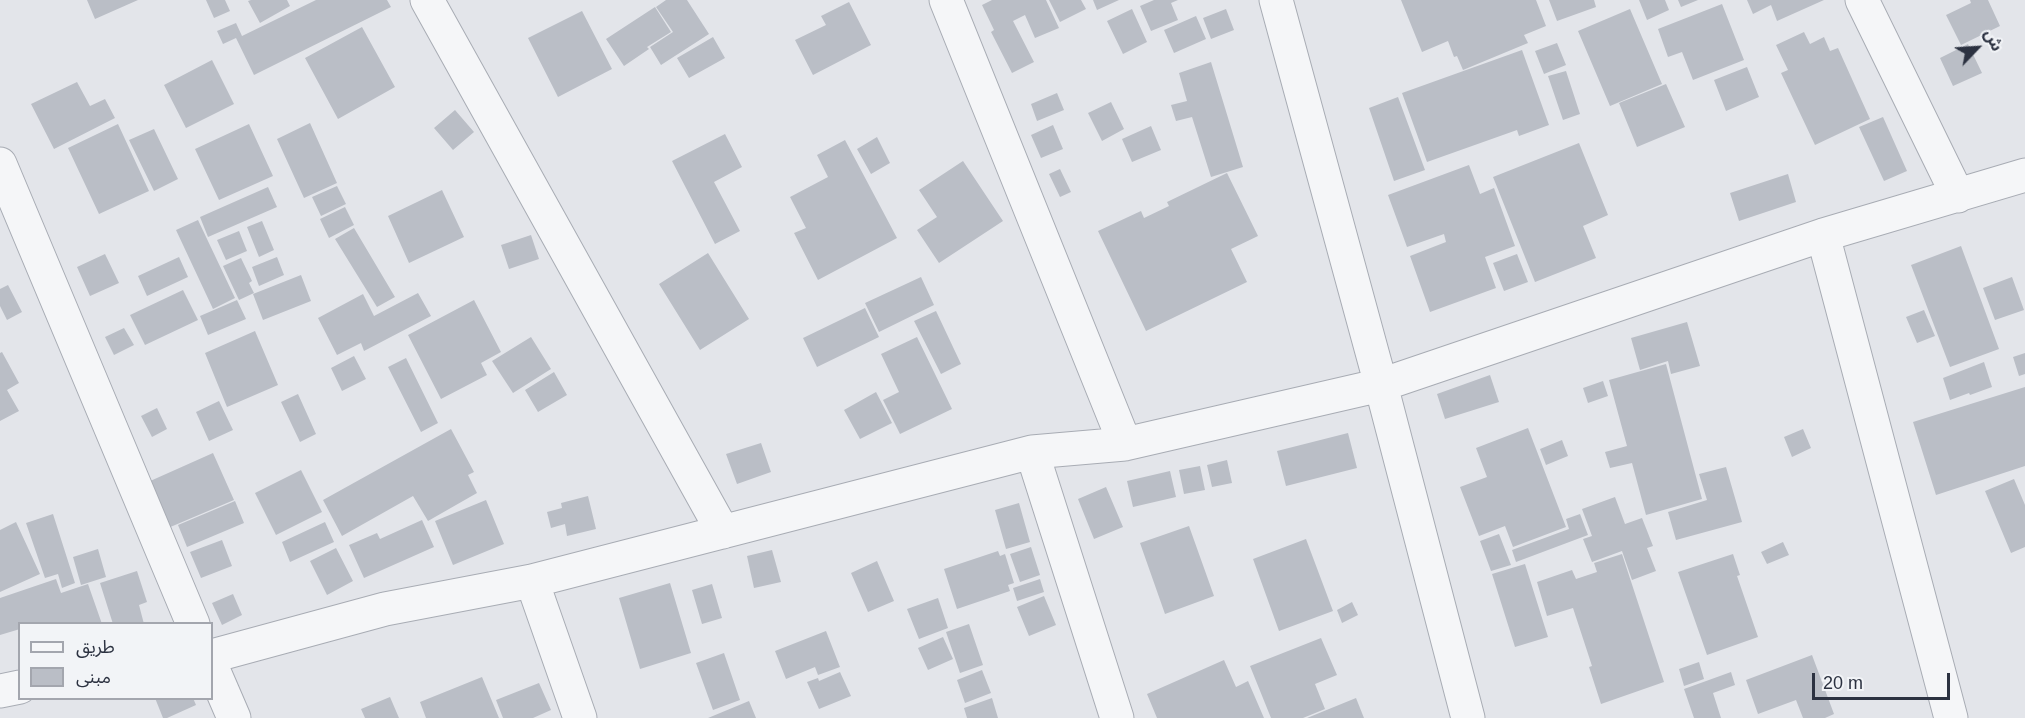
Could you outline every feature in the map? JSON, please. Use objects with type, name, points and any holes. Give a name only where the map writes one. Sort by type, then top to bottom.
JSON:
[{"type":"street","points":[[427,0],[723,532]]},
{"type":"street","points":[[946,0],[1125,444]]},
{"type":"street","points":[[1276,0],[1468,718]]},
{"type":"street","points":[[1862,0],[1958,196]]},
{"type":"street","points":[[0,164],[192,622]]},
{"type":"street","points":[[213,656],[385,609],[532,581],[1032,452],[1125,444],[1381,386],[1823,235],[2025,175]]},
{"type":"street","points":[[1823,235],[1952,718]]},
{"type":"street","points":[[1032,452],[1117,718]]},
{"type":"street","points":[[532,581],[580,718]]},
{"type":"street","points":[[213,669],[234,718]]},
{"type":"street","points":[[0,690],[18,687]]},
{"type":"building","points":[[87,0],[138,0],[95,19]]},
{"type":"building","points":[[206,0],[225,0],[230,11],[214,18]]},
{"type":"building","points":[[287,0],[290,6],[260,23],[248,1]]},
{"type":"building","points":[[316,0],[387,0],[391,7],[254,75],[236,38],[223,44],[217,31],[236,23],[242,36]]},
{"type":"building","points":[[666,0],[687,0],[709,34],[661,65],[650,47],[673,32],[656,7]]},
{"type":"building","points":[[992,0],[1046,0],[1059,28],[1035,38],[1025,15],[1013,21],[1034,62],[1012,73],[991,32],[994,30],[982,5]]},
{"type":"building","points":[[1049,0],[1081,0],[1086,9],[1060,22]]},
{"type":"building","points":[[1093,0],[1119,0],[1097,10]]},
{"type":"building","points":[[1154,0],[1178,0],[1171,3],[1178,20],[1151,31],[1140,6]]},
{"type":"building","points":[[1401,0],[1536,0],[1546,26],[1524,35],[1528,43],[1463,70],[1457,56],[1454,57],[1448,41],[1422,52]]},
{"type":"building","points":[[1549,0],[1594,0],[1596,7],[1557,21]]},
{"type":"building","points":[[1639,0],[1665,0],[1669,10],[1647,20]]},
{"type":"building","points":[[1678,0],[1698,0],[1681,7]]},
{"type":"building","points":[[1747,0],[1824,0],[1777,21],[1771,5],[1753,14]]},
{"type":"building","points":[[1970,0],[1988,0],[2000,26],[1961,45],[1946,15],[1971,3]]},
{"type":"building","points":[[849,2],[871,45],[813,75],[795,40],[826,25],[821,16]]},
{"type":"building","points":[[1722,4],[1744,60],[1693,80],[1682,52],[1668,57],[1658,29]]},
{"type":"building","points":[[655,7],[671,32],[647,47],[649,49],[624,66],[606,39]]},
{"type":"building","points":[[1132,9],[1147,42],[1123,54],[1107,21]]},
{"type":"building","points":[[1226,9],[1234,30],[1211,39],[1203,18]]},
{"type":"building","points":[[1630,9],[1662,84],[1610,106],[1578,31]]},
{"type":"building","points":[[582,11],[612,69],[558,97],[528,38]]},
{"type":"building","points":[[1196,16],[1206,39],[1174,53],[1164,30]]},
{"type":"building","points":[[362,27],[395,87],[338,119],[305,58]]},
{"type":"building","points":[[1804,32],[1810,44],[1824,37],[1830,51],[1838,48],[1870,119],[1815,145],[1781,73],[1788,70],[1776,45]]},
{"type":"building","points":[[713,37],[725,58],[689,78],[677,58]]},
{"type":"building","points":[[1557,43],[1566,65],[1544,74],[1535,51]]},
{"type":"building","points":[[1968,44],[1982,73],[1953,86],[1940,58]]},
{"type":"building","points":[[1522,50],[1549,125],[1519,136],[1517,130],[1427,162],[1402,93]]},
{"type":"building","points":[[212,60],[234,104],[186,128],[164,85]]},
{"type":"building","points":[[1211,62],[1243,167],[1211,177],[1192,117],[1176,121],[1171,105],[1187,101],[1179,73]]},
{"type":"building","points":[[1747,67],[1759,97],[1726,111],[1714,80]]},
{"type":"building","points":[[1566,71],[1580,114],[1563,120],[1548,76]]},
{"type":"building","points":[[77,82],[90,106],[105,99],[115,118],[54,149],[31,104]]},
{"type":"building","points":[[1666,84],[1685,127],[1637,147],[1619,103]]},
{"type":"building","points":[[1057,93],[1064,110],[1037,121],[1031,104]]},
{"type":"building","points":[[1398,97],[1425,170],[1394,181],[1369,108]]},
{"type":"building","points":[[1111,102],[1124,129],[1102,141],[1088,113]]},
{"type":"building","points":[[455,110],[474,132],[453,150],[434,128]]},
{"type":"building","points":[[1883,117],[1907,171],[1884,181],[1859,127]]},
{"type":"building","points":[[310,123],[337,183],[304,198],[277,139]]},
{"type":"building","points":[[118,124],[149,191],[99,214],[68,148]]},
{"type":"building","points":[[249,124],[273,176],[219,200],[195,149]]},
{"type":"building","points":[[1053,125],[1063,149],[1041,158],[1031,135]]},
{"type":"building","points":[[1151,126],[1161,150],[1132,162],[1122,139]]},
{"type":"building","points":[[154,129],[178,179],[154,191],[129,140]]},
{"type":"building","points":[[725,134],[742,167],[714,182],[740,231],[715,244],[672,161]]},
{"type":"building","points":[[877,137],[890,163],[871,174],[857,149]]},
{"type":"building","points":[[845,140],[897,238],[818,280],[794,233],[806,228],[790,197],[828,177],[817,155]]},
{"type":"building","points":[[1579,143],[1608,215],[1583,226],[1596,258],[1535,282],[1493,177]]},
{"type":"building","points":[[963,161],[1003,221],[939,263],[917,230],[937,217],[919,190]]},
{"type":"building","points":[[1469,165],[1480,194],[1494,188],[1515,246],[1485,257],[1496,288],[1430,312],[1410,256],[1446,242],[1444,234],[1407,247],[1388,195]]},
{"type":"building","points":[[1060,169],[1071,192],[1060,197],[1049,174]]},
{"type":"building","points":[[1227,173],[1258,236],[1231,249],[1247,282],[1146,331],[1098,231],[1141,211],[1144,218],[1169,206],[1167,202]]},
{"type":"building","points":[[1788,174],[1796,202],[1739,221],[1730,193]]},
{"type":"building","points":[[337,186],[346,204],[321,216],[312,197]]},
{"type":"building","points":[[268,187],[277,207],[208,237],[200,217]]},
{"type":"building","points":[[442,190],[464,237],[409,263],[388,216]]},
{"type":"building","points":[[345,207],[354,225],[329,238],[320,219]]},
{"type":"building","points":[[198,220],[235,298],[213,309],[176,230]]},
{"type":"building","points":[[262,221],[274,250],[259,257],[247,227]]},
{"type":"building","points":[[354,228],[395,297],[377,307],[335,239]]},
{"type":"building","points":[[239,231],[247,251],[226,260],[217,240]]},
{"type":"building","points":[[531,235],[539,259],[509,269],[501,245]]},
{"type":"building","points":[[1961,246],[1999,349],[1950,367],[1911,265]]},
{"type":"building","points":[[708,253],[749,319],[700,350],[659,284]]},
{"type":"building","points":[[105,254],[119,283],[90,296],[77,267]]},
{"type":"building","points":[[1517,254],[1528,282],[1504,291],[1493,263]]},
{"type":"building","points":[[179,257],[188,277],[147,296],[138,276]]},
{"type":"building","points":[[277,257],[284,275],[259,286],[252,267]]},
{"type":"building","points":[[241,258],[252,281],[249,283],[254,293],[239,300],[223,266]]},
{"type":"building","points":[[301,275],[311,301],[263,320],[253,294]]},
{"type":"building","points":[[921,277],[934,305],[879,332],[865,303]]},
{"type":"building","points":[[2012,277],[2024,310],[1995,320],[1983,288]]},
{"type":"building","points":[[8,285],[22,312],[7,320],[0,306],[0,289]]},
{"type":"building","points":[[183,290],[198,320],[145,345],[130,315]]},
{"type":"building","points":[[418,293],[431,316],[364,351],[361,343],[337,355],[318,318],[363,294],[374,316]]},
{"type":"building","points":[[237,300],[246,319],[208,335],[200,316]]},
{"type":"building","points":[[474,300],[501,352],[481,363],[487,375],[441,399],[408,335]]},
{"type":"building","points":[[865,308],[879,337],[817,367],[803,338]]},
{"type":"building","points":[[1924,310],[1935,336],[1917,343],[1906,317]]},
{"type":"building","points":[[936,311],[961,364],[941,374],[914,321]]},
{"type":"building","points":[[1687,322],[1700,366],[1671,374],[1668,361],[1640,370],[1631,338]]},
{"type":"building","points":[[124,328],[134,345],[114,355],[105,337]]},
{"type":"building","points":[[255,331],[278,385],[227,407],[205,353]]},
{"type":"building","points":[[531,337],[551,369],[513,393],[492,361]]},
{"type":"building","points":[[917,337],[952,409],[900,434],[883,400],[899,392],[881,354]]},
{"type":"building","points":[[2,352],[19,383],[7,390],[19,411],[0,421],[0,353]]},
{"type":"building","points":[[2025,353],[2025,374],[2019,376],[2013,357]]},
{"type":"building","points":[[354,356],[366,379],[342,391],[331,368]]},
{"type":"building","points":[[406,358],[438,423],[421,432],[388,367]]},
{"type":"building","points":[[1984,362],[1992,387],[1950,400],[1943,378]]},
{"type":"building","points":[[1666,364],[1702,499],[1646,515],[1632,463],[1610,468],[1605,452],[1627,446],[1609,380]]},
{"type":"building","points":[[554,372],[567,395],[538,412],[525,390]]},
{"type":"building","points":[[1490,375],[1499,402],[1445,419],[1437,394]]},
{"type":"building","points":[[1603,381],[1608,396],[1588,403],[1583,388]]},
{"type":"building","points":[[2025,387],[2025,466],[1936,495],[1913,422]]},
{"type":"building","points":[[876,392],[892,423],[860,439],[844,410]]},
{"type":"building","points":[[298,394],[316,434],[300,442],[281,402]]},
{"type":"building","points":[[219,401],[233,430],[209,441],[196,412]]},
{"type":"building","points":[[157,408],[167,429],[152,437],[141,416]]},
{"type":"building","points":[[1528,428],[1566,527],[1513,547],[1505,526],[1479,536],[1460,487],[1487,477],[1476,448]]},
{"type":"building","points":[[451,429],[474,472],[468,475],[477,493],[428,521],[413,496],[342,536],[323,500]]},
{"type":"building","points":[[1803,429],[1811,448],[1792,457],[1784,437]]},
{"type":"building","points":[[1348,433],[1357,468],[1286,486],[1277,451]]},
{"type":"building","points":[[1562,440],[1568,456],[1546,465],[1540,449]]},
{"type":"building","points":[[761,443],[771,472],[737,484],[726,454]]},
{"type":"building","points":[[213,453],[234,500],[168,528],[148,482]]},
{"type":"building","points":[[1227,460],[1232,483],[1212,487],[1207,465]]},
{"type":"building","points":[[1200,466],[1205,490],[1184,494],[1179,470]]},
{"type":"building","points":[[1726,467],[1742,522],[1676,540],[1668,512],[1707,500],[1699,474]]},
{"type":"building","points":[[301,470],[322,512],[276,535],[255,493]]},
{"type":"building","points":[[1170,471],[1176,497],[1133,507],[1127,481]]},
{"type":"building","points":[[2014,479],[2025,505],[2025,547],[2011,553],[1985,491]]},
{"type":"building","points":[[1106,487],[1123,527],[1094,539],[1078,499]]},
{"type":"building","points":[[588,496],[596,529],[567,536],[565,524],[551,528],[547,512],[562,508],[561,503]]},
{"type":"building","points":[[1615,497],[1625,524],[1642,518],[1653,546],[1647,548],[1656,571],[1632,580],[1622,551],[1592,562],[1583,539],[1592,536],[1582,509]]},
{"type":"building","points":[[486,500],[504,544],[453,565],[435,521]]},
{"type":"building","points":[[235,501],[244,523],[187,547],[178,525]]},
{"type":"building","points":[[1019,503],[1030,542],[1006,549],[995,510]]},
{"type":"building","points":[[53,514],[75,583],[62,588],[58,574],[45,578],[26,523]]},
{"type":"building","points":[[1580,514],[1588,535],[1516,562],[1512,550],[1569,529],[1566,519]]},
{"type":"building","points":[[422,520],[434,547],[364,578],[349,545],[377,533],[380,539]]},
{"type":"building","points":[[16,522],[40,574],[0,592],[0,530]]},
{"type":"building","points":[[325,522],[334,542],[290,562],[282,542]]},
{"type":"building","points":[[1189,526],[1214,596],[1165,614],[1140,543]]},
{"type":"building","points":[[1499,534],[1511,565],[1491,571],[1480,541]]},
{"type":"building","points":[[1306,539],[1333,611],[1279,631],[1253,559]]},
{"type":"building","points":[[222,540],[232,566],[201,578],[190,552]]},
{"type":"building","points":[[1783,542],[1789,555],[1767,564],[1761,552]]},
{"type":"building","points":[[1031,547],[1040,575],[1020,582],[1010,554]]},
{"type":"building","points":[[336,548],[353,581],[327,595],[310,561]]},
{"type":"building","points":[[98,549],[106,577],[81,585],[73,557]]},
{"type":"building","points":[[772,550],[781,582],[754,588],[747,556]]},
{"type":"building","points":[[998,551],[1000,556],[1005,554],[1014,583],[1008,585],[1010,591],[957,609],[944,569]]},
{"type":"building","points":[[1622,554],[1664,682],[1601,704],[1589,667],[1592,666],[1573,608],[1547,616],[1537,582],[1572,570],[1576,579],[1597,572],[1594,563]]},
{"type":"building","points":[[1733,554],[1740,575],[1737,576],[1758,637],[1707,655],[1678,572]]},
{"type":"building","points":[[877,561],[894,601],[868,612],[851,573]]},
{"type":"building","points":[[1525,564],[1548,637],[1515,647],[1492,574]]},
{"type":"building","points":[[137,571],[147,602],[139,605],[143,622],[112,622],[100,583]]},
{"type":"building","points":[[56,579],[61,593],[88,584],[101,622],[18,622],[18,630],[0,635],[0,598]]},
{"type":"building","points":[[1040,579],[1044,592],[1017,601],[1013,588]]},
{"type":"building","points":[[670,583],[691,653],[640,669],[619,598]]},
{"type":"building","points":[[712,584],[722,618],[702,624],[692,590]]},
{"type":"building","points":[[233,594],[242,615],[222,625],[212,603]]},
{"type":"building","points":[[1044,596],[1056,625],[1029,636],[1017,607]]},
{"type":"building","points":[[938,598],[948,628],[919,639],[907,609]]},
{"type":"building","points":[[1352,602],[1358,615],[1342,623],[1337,610]]},
{"type":"building","points":[[969,624],[983,665],[960,673],[946,632]]},
{"type":"building","points":[[826,631],[840,667],[818,675],[815,667],[786,679],[775,651]]},
{"type":"building","points":[[943,637],[953,659],[928,670],[918,648]]},
{"type":"building","points":[[1321,638],[1337,675],[1315,684],[1325,709],[1303,718],[1271,718],[1250,666]]},
{"type":"building","points":[[724,653],[740,700],[713,710],[696,663]]},
{"type":"building","points":[[1812,655],[1834,714],[1825,718],[1803,718],[1796,700],[1758,714],[1746,680]]},
{"type":"building","points":[[1224,660],[1236,687],[1248,681],[1264,718],[1157,718],[1147,694]]},
{"type":"building","points":[[1699,662],[1704,679],[1684,686],[1679,669]]},
{"type":"building","points":[[982,670],[991,693],[965,703],[957,680]]},
{"type":"building","points":[[840,672],[851,696],[819,709],[807,682],[818,678],[819,681]]},
{"type":"building","points":[[1731,672],[1735,685],[1713,693],[1721,718],[1694,718],[1684,689]]},
{"type":"building","points":[[482,677],[499,718],[426,718],[420,702]]},
{"type":"building","points":[[539,683],[551,710],[533,718],[503,718],[496,700]]},
{"type":"building","points":[[390,697],[399,718],[365,718],[361,709]]},
{"type":"building","points":[[992,698],[998,718],[967,718],[964,708]]},
{"type":"building","points":[[1356,698],[1364,718],[1307,718]]},
{"type":"building","points":[[156,700],[194,700],[196,705],[163,718]]},
{"type":"building","points":[[749,701],[756,718],[708,718]]}]
